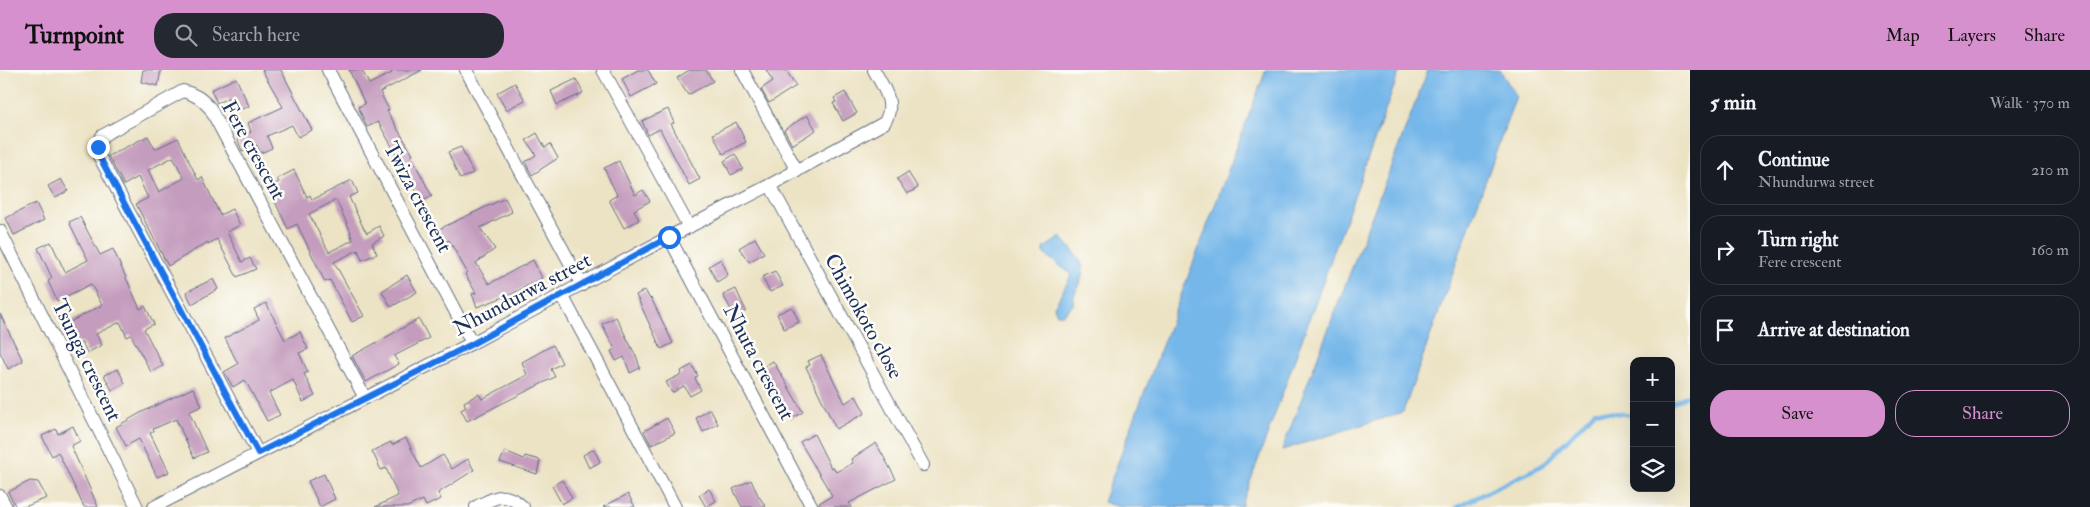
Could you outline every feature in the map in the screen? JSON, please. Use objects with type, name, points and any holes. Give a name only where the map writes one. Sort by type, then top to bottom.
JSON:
[{"type":"street","name":"Twiza crescent","points":[[328,70],[472,344]]},
{"type":"street","points":[[466,70],[582,285]]},
{"type":"street","points":[[602,70],[689,227]]},
{"type":"street","points":[[742,70],[797,171]]},
{"type":"street","name":"Nhundurwa street","points":[[154,507],[472,344],[669,237],[797,171],[884,122],[889,115],[889,100],[874,70]]},
{"type":"street","name":"Fere crescent","points":[[258,453],[99,156],[98,147],[102,136],[183,92],[193,94],[210,108],[365,398]]},
{"type":"street","name":"Chimokoto close","points":[[770,185],[923,465]]},
{"type":"street","name":"Tsunga crescent","points":[[0,231],[137,507]]},
{"type":"street","name":"Nhuta crescent","points":[[669,237],[812,507]]},
{"type":"street","points":[[562,295],[675,507]]},
{"type":"street","points":[[476,507],[499,495],[512,498],[523,507]]},
{"type":"street","points":[[0,496],[6,507]]},
{"type":"water","points":[[1266,70],[1400,70],[1241,507],[1119,507],[1103,502]]},
{"type":"water","points":[[1428,70],[1500,70],[1516,96],[1403,412],[1282,450]]},
{"type":"water","points":[[1061,237],[1082,264],[1083,272],[1080,284],[1074,295],[1073,305],[1064,314],[1057,314],[1054,307],[1071,274],[1044,254],[1044,248]]},
{"type":"building","points":[[143,70],[161,70],[158,86],[141,82]]},
{"type":"building","points":[[262,70],[281,70],[312,130],[298,137],[292,125],[267,136],[272,148],[261,153],[257,145],[242,151],[237,138],[251,132],[248,123],[283,107]]},
{"type":"building","points":[[349,70],[362,70],[369,84],[392,73],[390,70],[422,70],[380,92],[389,110],[387,111],[413,155],[411,156],[432,196],[422,202],[378,122],[367,127],[358,107],[365,104]]},
{"type":"building","points":[[638,70],[648,70],[656,84],[631,97],[622,79]]},
{"type":"building","points":[[689,70],[706,70],[713,81],[688,95],[677,78]]},
{"type":"building","points":[[766,70],[786,70],[796,86],[769,103],[761,89],[773,81]]},
{"type":"building","points":[[236,78],[249,106],[235,112],[228,98],[217,103],[211,90]]},
{"type":"building","points":[[576,79],[583,93],[557,105],[551,91]]},
{"type":"building","points":[[515,83],[525,100],[506,110],[497,93]]},
{"type":"building","points":[[845,92],[857,113],[843,121],[833,103],[836,102],[834,98]]},
{"type":"building","points":[[668,109],[674,123],[671,124],[700,179],[689,185],[660,129],[648,135],[642,121]]},
{"type":"building","points":[[807,115],[816,130],[792,145],[784,130]]},
{"type":"building","points":[[736,122],[746,142],[723,154],[713,134]]},
{"type":"building","points":[[537,133],[545,148],[550,144],[558,158],[532,175],[525,162],[536,155],[526,140]]},
{"type":"building","points":[[148,136],[155,149],[178,138],[198,180],[202,177],[220,215],[232,209],[240,225],[227,232],[242,262],[250,258],[256,269],[237,277],[217,239],[208,244],[208,242],[168,266],[136,204],[148,198],[138,177],[124,185],[108,156]],"holes":[[[173,157],[184,178],[159,192],[148,170]]]},
{"type":"building","points":[[461,147],[473,173],[460,179],[448,152]]},
{"type":"building","points":[[735,154],[743,169],[731,175],[724,161]]},
{"type":"building","points":[[619,161],[635,195],[643,190],[650,201],[634,210],[639,220],[624,228],[609,200],[617,195],[604,168]]},
{"type":"building","points":[[294,170],[307,197],[310,195],[312,200],[352,180],[358,193],[349,197],[363,227],[367,233],[379,226],[384,236],[372,243],[377,254],[362,260],[358,250],[334,262],[364,316],[352,322],[330,280],[325,282],[297,224],[288,229],[268,187],[279,182],[277,179]],"holes":[[[336,200],[353,240],[329,252],[309,214]]]},
{"type":"building","points":[[908,172],[918,188],[907,194],[897,179]]},
{"type":"building","points":[[61,179],[68,191],[55,198],[48,186]]},
{"type":"building","points":[[505,198],[512,212],[480,228],[495,249],[476,263],[489,284],[533,260],[542,278],[512,294],[477,307],[472,294],[476,293],[465,274],[467,272],[449,240],[445,242],[439,229]]},
{"type":"building","points":[[36,203],[44,220],[14,235],[6,218]]},
{"type":"building","points":[[80,217],[100,255],[113,249],[140,309],[145,306],[154,324],[144,329],[163,366],[151,372],[131,335],[127,337],[120,322],[96,334],[102,345],[87,353],[82,342],[79,344],[68,323],[102,305],[91,284],[57,301],[48,281],[52,278],[38,248],[51,242],[65,272],[88,260],[69,222]]},
{"type":"building","points":[[755,238],[764,253],[749,262],[739,248]]},
{"type":"building","points":[[721,259],[728,275],[717,282],[709,266]]},
{"type":"building","points":[[775,271],[783,286],[770,292],[762,277]]},
{"type":"building","points":[[407,275],[417,292],[391,307],[382,291]]},
{"type":"building","points":[[213,279],[218,289],[192,304],[186,292]]},
{"type":"building","points":[[736,289],[746,311],[735,317],[723,295]]},
{"type":"building","points":[[645,290],[651,298],[673,343],[661,349],[636,295]]},
{"type":"building","points":[[266,303],[285,340],[300,332],[308,349],[299,353],[308,372],[304,374],[315,396],[303,402],[293,380],[269,393],[280,415],[267,421],[245,380],[233,387],[224,372],[238,364],[225,338],[259,320],[254,309]]},
{"type":"building","points":[[792,307],[799,322],[784,329],[777,314]]},
{"type":"building","points":[[0,314],[23,361],[8,369],[0,352]]},
{"type":"building","points":[[616,317],[637,358],[640,368],[630,373],[624,357],[616,361],[611,351],[615,349],[602,324]]},
{"type":"building","points":[[419,319],[429,338],[394,356],[399,364],[366,382],[352,356]]},
{"type":"building","points":[[553,345],[562,363],[551,369],[555,377],[467,421],[461,410],[466,407],[464,402],[479,394],[482,399],[527,375],[522,362]]},
{"type":"building","points":[[821,355],[845,403],[856,396],[865,413],[836,429],[806,367],[810,365],[808,361]]},
{"type":"building","points":[[773,361],[803,412],[791,419],[762,368]]},
{"type":"building","points":[[692,365],[698,376],[695,378],[701,390],[690,396],[684,386],[672,393],[666,382],[682,374],[681,371]]},
{"type":"building","points":[[118,369],[125,383],[112,390],[104,375]]},
{"type":"building","points":[[193,388],[202,406],[189,412],[207,452],[194,458],[176,419],[153,429],[154,431],[150,433],[169,472],[157,477],[139,439],[126,446],[116,427],[142,412]]},
{"type":"building","points":[[710,409],[718,424],[703,432],[696,418]]},
{"type":"building","points":[[667,418],[675,433],[651,445],[644,431]]},
{"type":"building","points":[[73,426],[80,441],[71,446],[98,507],[84,507],[58,452],[52,456],[42,436],[56,429],[58,434]]},
{"type":"building","points":[[814,434],[831,468],[833,467],[836,472],[853,463],[851,459],[876,443],[896,479],[849,503],[852,507],[820,507],[819,503],[832,496],[800,442]]},
{"type":"building","points":[[406,438],[421,468],[443,455],[452,469],[468,459],[474,470],[438,493],[441,499],[426,506],[423,500],[407,507],[375,507],[398,496],[386,468],[381,470],[372,451],[391,442],[392,445]]},
{"type":"building","points":[[594,449],[600,462],[589,468],[583,455]]},
{"type":"building","points":[[505,451],[524,459],[525,456],[540,460],[537,474],[500,462]]},
{"type":"building","points":[[324,474],[335,499],[320,507],[308,481]]},
{"type":"building","points":[[562,480],[572,498],[562,504],[552,486]]},
{"type":"building","points":[[751,480],[766,507],[742,507],[733,489]]},
{"type":"building","points":[[30,481],[38,482],[47,498],[24,507],[16,507],[8,492]]},
{"type":"building","points":[[709,489],[716,501],[706,507],[699,495]]},
{"type":"building","points":[[628,494],[635,507],[603,507]]},
{"type":"waterway","points":[[1675,402],[1690,394]]},
{"type":"waterway","points":[[1457,507],[1543,465],[1595,411],[1630,415]]},
{"type":"route","points":[[98,147],[99,156],[258,453],[472,344],[669,237]]}]
